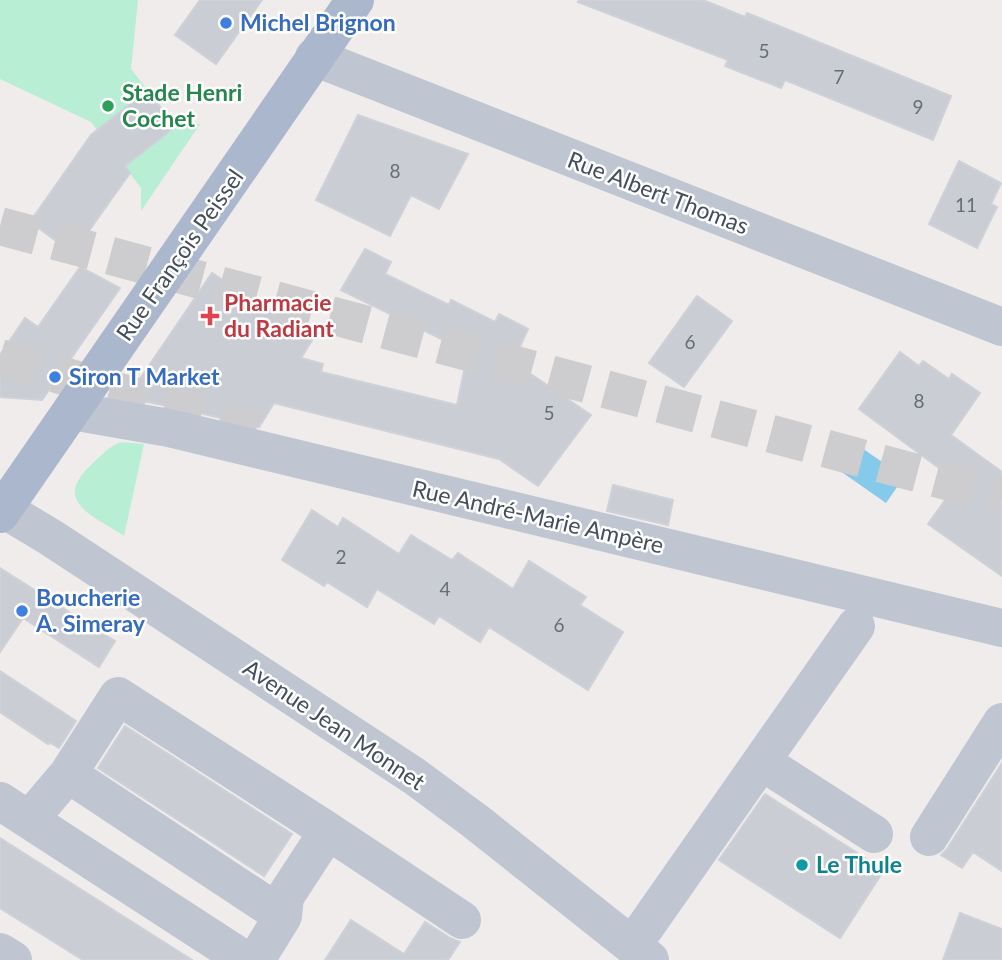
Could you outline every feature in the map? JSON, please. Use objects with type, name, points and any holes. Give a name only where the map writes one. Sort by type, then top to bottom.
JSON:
[{"type":"main road","name":"Rue François Peissel","points":[[1,510],[355,0]]},
{"type":"street","name":"Rue Albert Thomas","points":[[314,57],[1002,327]]},
{"type":"street","name":"Rue André-Marie Ampère","points":[[72,411],[169,428],[1002,628]]},
{"type":"street","name":"Avenue Jean Monnet","points":[[1,510],[50,537],[414,776],[641,953]]},
{"type":"street","points":[[641,953],[762,761],[856,626]]},
{"type":"street","points":[[245,960],[15,811],[68,775],[118,696],[462,920]]},
{"type":"street","points":[[929,837],[1002,722]]},
{"type":"street","points":[[762,761],[874,834]]},
{"type":"street","points":[[68,775],[283,916]]},
{"type":"street","points":[[256,960],[283,916],[285,897],[328,831]]},
{"type":"street","points":[[0,952],[13,960]]},
{"type":"green space","name":"Stade Henri Cochet","points":[[0,0],[138,0],[131,69],[174,124],[200,124],[141,211],[141,188],[91,122],[0,79]]},
{"type":"green space","points":[[122,442],[144,444],[124,536],[89,514],[76,498],[75,488],[80,477],[92,464],[110,448]]},
{"type":"water","points":[[853,442],[904,477],[886,503],[836,468],[840,461],[831,455],[840,443],[849,449]]},
{"type":"building","points":[[200,0],[262,0],[216,64],[175,35]]},
{"type":"building","points":[[703,0],[745,17],[747,13],[951,96],[933,140],[785,80],[781,88],[725,66],[728,60],[578,2]]},
{"type":"building","points":[[147,91],[176,126],[125,166],[130,173],[73,253],[30,222],[91,135]]},
{"type":"building","points":[[358,115],[468,154],[439,209],[411,195],[390,236],[316,200]]},
{"type":"building","points":[[959,161],[1001,183],[991,204],[997,207],[977,248],[929,224]]},
{"type":"building","points":[[365,249],[391,262],[385,274],[449,305],[451,300],[495,322],[499,314],[528,329],[513,362],[591,415],[538,486],[499,459],[274,403],[259,427],[127,398],[212,273],[314,337],[301,358],[323,364],[321,372],[457,405],[468,352],[341,290]]},
{"type":"building","points":[[80,267],[120,288],[42,400],[0,397],[0,355],[25,318],[38,327]]},
{"type":"building","points":[[697,296],[732,321],[684,387],[649,363]]},
{"type":"building","points":[[900,352],[919,366],[923,361],[949,379],[952,374],[980,393],[951,435],[1002,472],[1002,576],[928,524],[958,482],[859,409]]},
{"type":"building","points":[[613,485],[673,500],[668,525],[607,511]]},
{"type":"building","points":[[312,510],[338,527],[343,518],[399,554],[411,535],[452,560],[458,553],[513,589],[529,561],[586,597],[580,605],[623,632],[588,690],[489,627],[480,642],[439,616],[434,624],[377,589],[367,607],[327,582],[324,586],[282,560]]},
{"type":"building","points":[[0,568],[115,641],[99,667],[23,618],[0,652]]},
{"type":"building","points":[[0,671],[76,721],[59,748],[48,744],[0,712]]},
{"type":"building","points":[[125,726],[292,834],[264,876],[98,768]]},
{"type":"building","points":[[1002,763],[1002,871],[973,852],[962,868],[941,855]]},
{"type":"building","name":"Le Thule","points":[[765,794],[884,870],[840,938],[719,860]]},
{"type":"building","points":[[0,838],[192,960],[83,960],[0,908]]},
{"type":"building","points":[[960,913],[1002,929],[1002,960],[943,960]]},
{"type":"building","points":[[351,920],[404,954],[425,922],[460,942],[448,960],[325,960]]},
{"type":"tunnel","points":[[0,226],[1002,496]]},
{"type":"tunnel","points":[[0,358],[264,433]]},
{"type":"place","name":"Michel Brignon","points":[[226,23]]},
{"type":"place","name":"Stade Henri Cochet","points":[[108,106]]},
{"type":"place","name":"Pharmacie du Radiant","points":[[210,316]]},
{"type":"place","name":"Siron T Market","points":[[55,377]]},
{"type":"place","name":"Boucherie A. Simeray","points":[[22,611]]},
{"type":"place","name":"Le Thule","points":[[802,865]]}]
